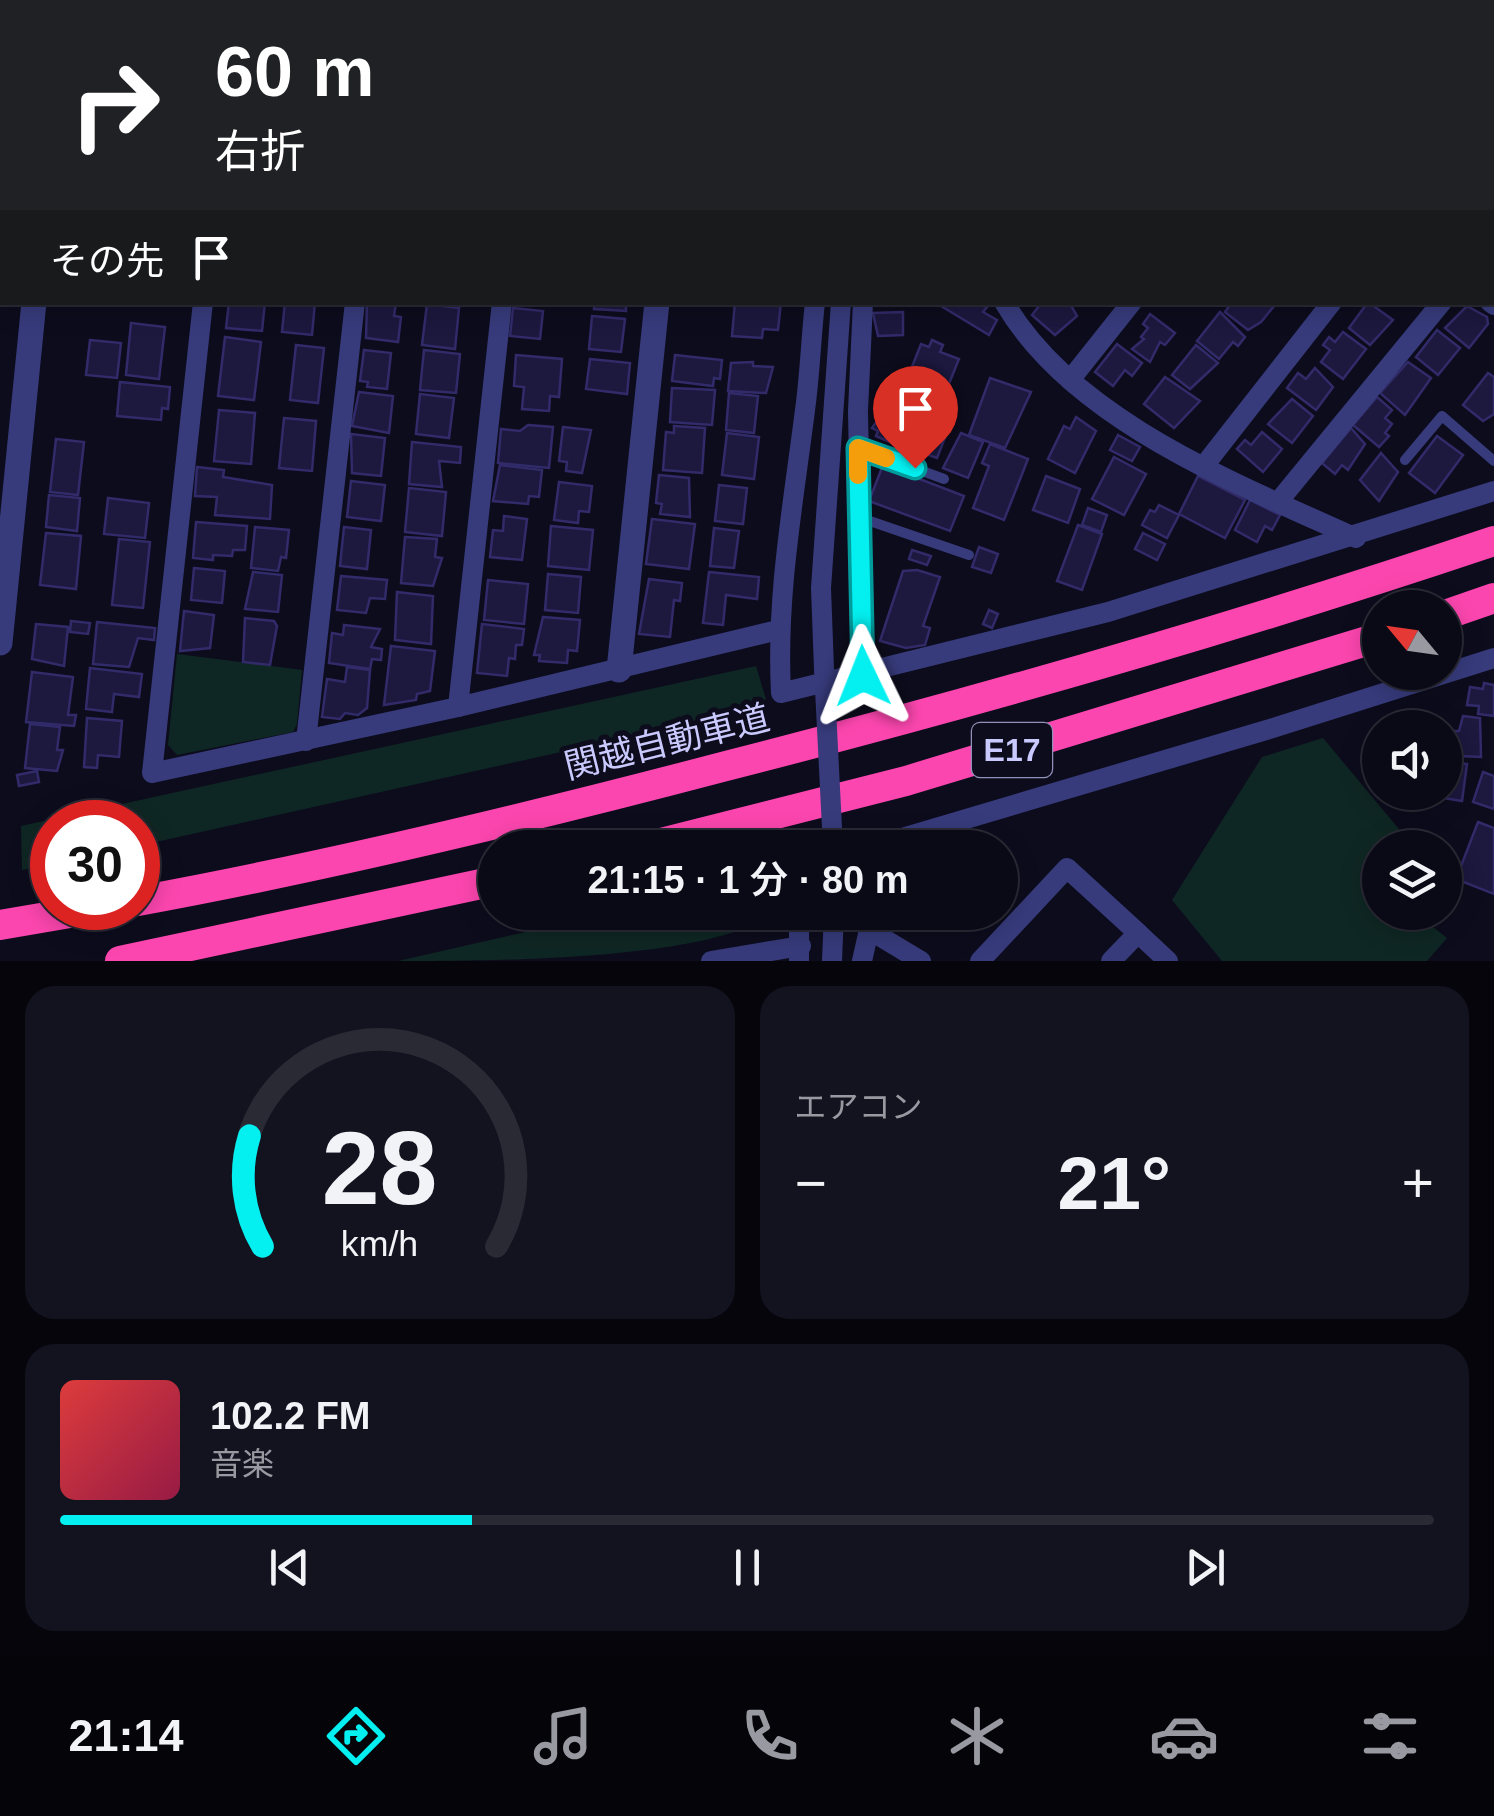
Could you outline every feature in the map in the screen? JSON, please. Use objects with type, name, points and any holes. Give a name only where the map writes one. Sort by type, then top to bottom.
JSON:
[{"type":"highway","name":"関越自動車道","points":[[160,896],[254,880],[607,797],[950,709],[1301,606],[1494,542]]},
{"type":"highway","points":[[1462,609],[1494,598]]},
{"type":"highway","name":"E17","points":[[713,830],[906,782],[1362,643]]},
{"type":"highway","points":[[120,961],[478,886]]},
{"type":"highway","points":[[0,926],[30,921]]},
{"type":"street","points":[[0,642],[34,305]]},
{"type":"street","points":[[203,305],[152,773],[458,707],[778,630]]},
{"type":"street","points":[[306,741],[355,305]]},
{"type":"street","points":[[458,707],[502,305]]},
{"type":"street","points":[[619,670],[657,305]]},
{"type":"street","points":[[815,305],[778,630],[782,694],[1126,607],[1356,538],[1494,491]]},
{"type":"street","points":[[833,830],[821,588],[841,305]]},
{"type":"street","points":[[862,305],[858,448],[863,676]]},
{"type":"street","points":[[1009,305],[1070,380],[1202,467],[1356,538]]},
{"type":"street","points":[[1070,380],[1130,305]]},
{"type":"street","points":[[1202,467],[1330,305]]},
{"type":"street","points":[[1278,502],[1440,305]]},
{"type":"street","points":[[931,830],[1494,658]]},
{"type":"street","points":[[980,961],[1067,868],[1168,961]]},
{"type":"street","points":[[832,961],[833,930]]},
{"type":"street","points":[[862,961],[870,930]]},
{"type":"street","points":[[882,930],[921,961]]},
{"type":"street","points":[[1111,961],[1138,932]]},
{"type":"street","points":[[711,961],[800,953]]},
{"type":"lane","points":[[1406,460],[1442,416],[1494,461]]},
{"type":"lane","points":[[858,448],[944,479]]},
{"type":"lane","points":[[859,518],[969,555]]},
{"type":"green space","points":[[177,654],[302,670],[293,732],[177,755],[168,745]]},
{"type":"green space","points":[[756,666],[768,706],[160,841],[160,800],[140,800]]},
{"type":"green space","points":[[1323,738],[1362,785],[1362,810],[1383,810],[1400,830],[1362,830],[1362,930],[1437,930],[1447,938],[1427,961],[1222,961],[1172,900],[1262,757]]},
{"type":"green space","points":[[30,824],[30,868],[22,870],[21,826]]},
{"type":"green space","points":[[535,930],[740,930],[701,941],[595,955],[398,961]]},
{"type":"building","points":[[229,305],[265,305],[262,331],[226,328]]},
{"type":"building","points":[[285,305],[315,305],[312,335],[282,332]]},
{"type":"building","points":[[367,305],[396,305],[394,316],[401,317],[398,342],[366,338]]},
{"type":"building","points":[[427,305],[459,308],[455,349],[422,345]]},
{"type":"building","points":[[595,305],[626,305],[626,311],[594,309]]},
{"type":"building","points":[[735,305],[781,305],[778,330],[763,329],[762,338],[732,336]]},
{"type":"building","points":[[939,305],[984,305],[987,307],[983,312],[997,320],[989,335]]},
{"type":"building","points":[[1040,305],[1071,305],[1077,316],[1055,335],[1032,315]]},
{"type":"building","points":[[1230,305],[1274,306],[1248,330],[1225,312]]},
{"type":"building","points":[[1366,305],[1372,305],[1393,320],[1370,345],[1349,328]]},
{"type":"building","points":[[1467,306],[1487,317],[1488,324],[1469,348],[1445,328]]},
{"type":"building","points":[[513,308],[543,311],[540,339],[510,336]]},
{"type":"building","points":[[903,312],[903,335],[878,336],[873,313]]},
{"type":"building","points":[[1220,312],[1245,337],[1238,346],[1233,342],[1219,359],[1197,341]]},
{"type":"building","points":[[1150,314],[1175,333],[1165,345],[1160,342],[1150,362],[1132,349],[1144,339],[1141,337],[1148,328],[1143,324]]},
{"type":"building","points":[[592,316],[625,319],[621,352],[589,349]]},
{"type":"building","points":[[131,323],[165,327],[159,379],[126,375]]},
{"type":"building","points":[[1437,330],[1460,348],[1438,375],[1416,357]]},
{"type":"building","points":[[1343,332],[1366,349],[1343,379],[1321,362],[1330,350],[1323,345],[1329,337],[1335,342]]},
{"type":"building","points":[[225,337],[261,342],[254,400],[218,396]]},
{"type":"building","points":[[90,340],[121,343],[117,378],[86,375]]},
{"type":"building","points":[[932,340],[943,345],[940,352],[959,359],[940,406],[902,392],[921,344],[929,347]]},
{"type":"building","points":[[1117,344],[1142,363],[1132,376],[1125,370],[1113,386],[1095,372]]},
{"type":"building","points":[[296,345],[324,348],[318,403],[290,400]]},
{"type":"building","points":[[1196,345],[1218,363],[1190,389],[1172,375]]},
{"type":"building","points":[[364,350],[391,353],[387,389],[367,387],[368,382],[360,381]]},
{"type":"building","points":[[424,350],[460,354],[456,393],[420,390]]},
{"type":"building","points":[[516,355],[562,359],[559,397],[550,396],[549,411],[522,409],[524,387],[514,386]]},
{"type":"building","points":[[675,355],[722,360],[720,379],[714,378],[713,386],[672,381]]},
{"type":"building","points":[[590,359],[630,363],[627,394],[586,389]]},
{"type":"building","points":[[753,362],[753,366],[773,367],[766,393],[728,391],[731,363]]},
{"type":"building","points":[[1408,362],[1431,378],[1405,415],[1380,393]]},
{"type":"building","points":[[1315,368],[1333,387],[1316,410],[1287,388],[1298,373],[1306,379]]},
{"type":"building","points":[[1488,373],[1494,377],[1494,414],[1483,421],[1463,405]]},
{"type":"building","points":[[1165,377],[1200,401],[1174,428],[1144,404]]},
{"type":"building","points":[[990,378],[1031,392],[1005,448],[969,435]]},
{"type":"building","points":[[120,382],[170,387],[168,409],[162,408],[161,420],[117,416]]},
{"type":"building","points":[[672,388],[715,390],[712,425],[670,422]]},
{"type":"building","points":[[359,392],[393,396],[389,433],[352,426]]},
{"type":"building","points":[[729,393],[758,396],[754,433],[726,430]]},
{"type":"building","points":[[420,394],[454,398],[449,438],[416,434]]},
{"type":"building","points":[[1377,397],[1392,410],[1385,418],[1392,424],[1385,433],[1389,436],[1379,447],[1353,425]]},
{"type":"building","points":[[1292,399],[1313,416],[1292,443],[1268,424]]},
{"type":"building","points":[[886,408],[910,417],[899,446],[876,436],[878,431],[872,428]]},
{"type":"building","points":[[219,410],[255,413],[251,464],[214,461]]},
{"type":"building","points":[[915,417],[948,430],[937,458],[917,451],[921,441],[907,436]]},
{"type":"building","points":[[1076,417],[1096,431],[1075,473],[1048,459],[1064,426],[1070,429]]},
{"type":"building","points":[[284,418],[316,421],[312,471],[279,468]]},
{"type":"building","points":[[528,425],[553,427],[549,468],[498,463],[501,429],[520,431]]},
{"type":"building","points":[[674,426],[705,428],[702,473],[663,470],[666,432],[674,433]]},
{"type":"building","points":[[563,427],[591,430],[582,473],[566,471],[567,462],[559,461]]},
{"type":"building","points":[[1351,428],[1365,444],[1348,470],[1342,465],[1335,474],[1322,463]]},
{"type":"building","points":[[1262,432],[1282,449],[1263,472],[1237,449],[1245,440],[1251,445]]},
{"type":"building","points":[[727,433],[759,437],[754,479],[722,475]]},
{"type":"building","points":[[961,433],[983,442],[968,478],[943,468]]},
{"type":"building","points":[[351,434],[385,438],[381,476],[352,473]]},
{"type":"building","points":[[1118,435],[1140,447],[1132,461],[1110,450]]},
{"type":"building","points":[[1437,436],[1463,455],[1435,493],[1409,473]]},
{"type":"building","points":[[56,439],[84,442],[78,495],[50,492]]},
{"type":"building","points":[[412,442],[461,447],[460,463],[439,461],[442,487],[409,484]]},
{"type":"building","points":[[990,444],[1028,459],[1004,520],[973,508],[989,466],[982,463]]},
{"type":"building","points":[[1381,453],[1398,472],[1379,501],[1360,480]]},
{"type":"building","points":[[1114,457],[1146,474],[1124,515],[1092,499]]},
{"type":"building","points":[[500,465],[542,470],[539,497],[529,496],[528,504],[493,501]]},
{"type":"building","points":[[883,465],[964,496],[950,531],[869,501]]},
{"type":"building","points":[[197,467],[224,470],[223,477],[272,485],[270,519],[215,515],[217,497],[195,496]]},
{"type":"building","points":[[659,475],[689,478],[690,517],[660,514],[662,504],[656,503]]},
{"type":"building","points":[[1046,476],[1080,489],[1068,523],[1033,510]]},
{"type":"building","points":[[1198,476],[1245,500],[1225,538],[1179,514]]},
{"type":"building","points":[[351,481],[385,485],[381,521],[347,517]]},
{"type":"building","points":[[559,482],[592,486],[589,512],[579,511],[578,523],[554,520]]},
{"type":"building","points":[[719,485],[747,488],[743,524],[715,521]]},
{"type":"building","points":[[409,488],[446,492],[442,536],[405,532]]},
{"type":"building","points":[[49,495],[80,498],[77,531],[46,527]]},
{"type":"building","points":[[108,498],[149,503],[145,538],[104,534]]},
{"type":"building","points":[[1250,500],[1280,515],[1272,530],[1265,526],[1257,542],[1235,530]]},
{"type":"building","points":[[1159,505],[1179,515],[1167,538],[1142,525],[1150,510],[1155,512]]},
{"type":"building","points":[[1088,508],[1107,515],[1101,532],[1082,525]]},
{"type":"building","points":[[504,516],[527,519],[522,560],[490,557],[493,530],[503,531]]},
{"type":"building","points":[[652,519],[695,524],[689,569],[646,564]]},
{"type":"building","points":[[196,522],[247,526],[245,550],[233,550],[232,556],[213,555],[213,560],[193,558]]},
{"type":"building","points":[[1078,525],[1102,534],[1082,590],[1057,581]]},
{"type":"building","points":[[551,526],[593,530],[589,570],[548,566]]},
{"type":"building","points":[[255,527],[289,530],[286,558],[281,557],[278,571],[251,568]]},
{"type":"building","points":[[344,527],[371,530],[367,569],[340,566]]},
{"type":"building","points":[[714,528],[739,531],[734,568],[710,566]]},
{"type":"building","points":[[46,533],[81,536],[76,589],[40,585]]},
{"type":"building","points":[[1143,533],[1165,544],[1157,560],[1135,549]]},
{"type":"building","points":[[405,537],[437,539],[435,557],[442,558],[433,586],[401,583]]},
{"type":"building","points":[[119,539],[150,542],[143,608],[112,605]]},
{"type":"building","points":[[979,547],[998,554],[991,573],[972,567]]},
{"type":"building","points":[[912,550],[931,556],[927,565],[909,559]]},
{"type":"building","points":[[194,568],[225,571],[222,603],[191,600]]},
{"type":"building","points":[[917,570],[940,577],[923,626],[930,628],[925,645],[906,648],[880,641],[903,571]]},
{"type":"building","points":[[253,572],[282,575],[278,612],[245,609]]},
{"type":"building","points":[[709,572],[759,577],[757,599],[726,595],[723,625],[703,623]]},
{"type":"building","points":[[548,574],[581,577],[578,613],[545,610]]},
{"type":"building","points":[[341,576],[387,580],[385,599],[370,598],[366,613],[337,610]]},
{"type":"building","points":[[649,579],[682,583],[680,601],[674,600],[670,637],[639,634]]},
{"type":"building","points":[[488,580],[528,584],[524,624],[484,620]]},
{"type":"building","points":[[397,592],[433,596],[431,644],[395,640]]},
{"type":"building","points":[[989,610],[998,614],[992,628],[983,624]]},
{"type":"building","points":[[184,611],[214,615],[210,648],[180,651]]},
{"type":"building","points":[[543,617],[580,620],[577,651],[568,650],[567,663],[539,661],[540,655],[534,655]]},
{"type":"building","points":[[245,618],[274,621],[277,626],[270,665],[243,662]]},
{"type":"building","points":[[71,621],[90,623],[88,634],[70,632]]},
{"type":"building","points":[[97,622],[155,628],[154,640],[138,638],[129,667],[93,664]]},
{"type":"building","points":[[36,624],[68,627],[64,666],[32,659]]},
{"type":"building","points":[[482,624],[524,629],[522,645],[516,645],[515,659],[509,658],[507,676],[477,673]]},
{"type":"building","points":[[344,625],[380,629],[371,647],[382,649],[381,660],[372,659],[370,669],[329,663],[332,633],[343,635]]},
{"type":"building","points":[[391,646],[435,651],[430,691],[417,694],[416,700],[384,705]]},
{"type":"building","points":[[347,667],[370,670],[367,708],[358,715],[345,713],[340,719],[322,717],[327,679],[345,682]]},
{"type":"building","points":[[90,668],[142,674],[139,697],[114,694],[112,712],[86,709]]},
{"type":"building","points":[[32,672],[73,677],[68,715],[76,715],[74,726],[26,722]]},
{"type":"building","points":[[1484,683],[1494,685],[1494,716],[1478,714],[1479,706],[1467,705],[1470,687],[1483,689]]},
{"type":"building","points":[[1463,716],[1480,718],[1481,757],[1462,756]]},
{"type":"building","points":[[87,718],[122,721],[119,757],[98,755],[97,768],[84,767]]},
{"type":"building","points":[[30,724],[60,727],[57,750],[63,750],[57,771],[25,768]]},
{"type":"building","points":[[1462,763],[1467,764],[1462,801]]},
{"type":"building","points":[[37,771],[39,782],[19,786],[17,775]]},
{"type":"building","points":[[1483,772],[1494,776],[1494,809],[1473,802]]},
{"type":"building","points":[[1478,822],[1494,828],[1494,894],[1462,881],[1462,863]]},
{"type":"slow traffic","points":[[858,475],[858,448],[886,458]]},
{"type":"route","points":[[863,676],[858,448],[915,468]]}]
